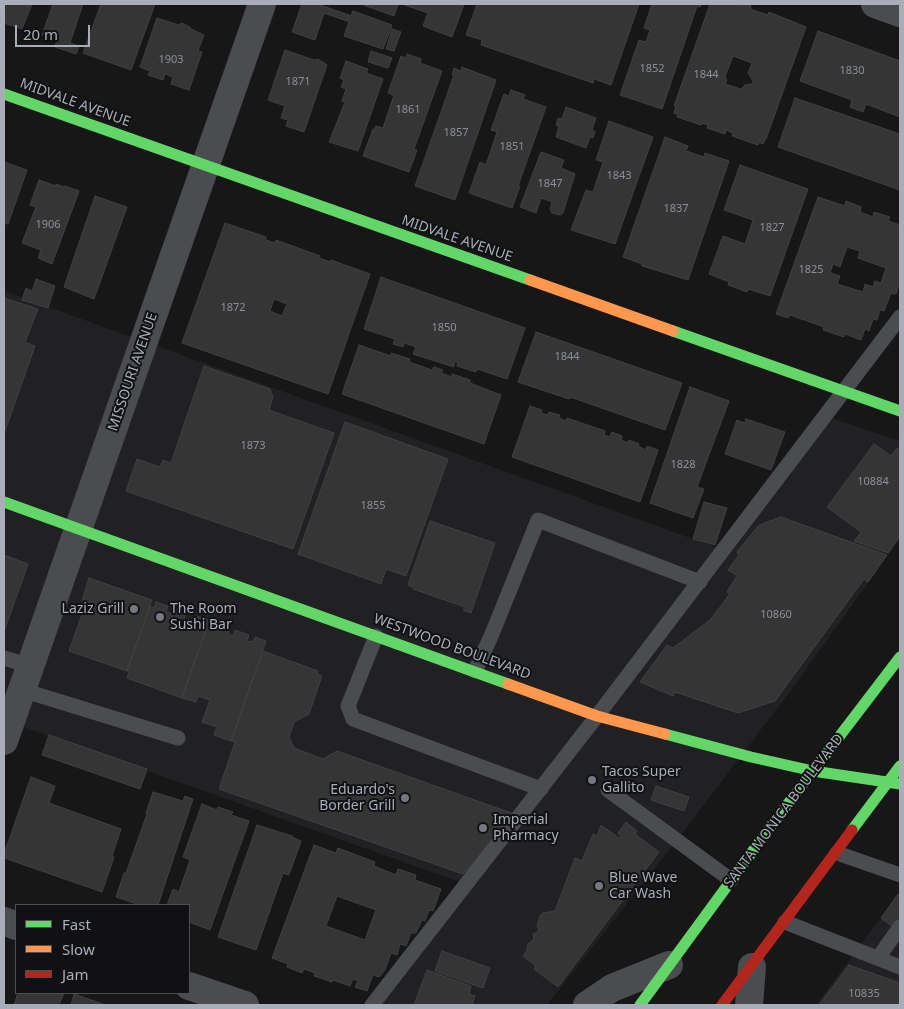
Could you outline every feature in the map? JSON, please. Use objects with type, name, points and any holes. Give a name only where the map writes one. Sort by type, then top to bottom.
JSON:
[{"type":"main road","name":"MIDVALE AVENUE","points":[[4,94],[900,411]]},
{"type":"main road","name":"WESTWOOD BOULEVARD","points":[[4,502],[597,716],[751,757],[813,771],[900,784]]},
{"type":"main road","name":"SANTA MONICA BOULEVARD","points":[[640,1005],[731,880],[900,657]]},
{"type":"main road","points":[[722,1005],[900,766]]},
{"type":"street","name":"MISSOURI AVENUE","points":[[4,741],[262,4]]},
{"type":"street","points":[[875,4],[900,13]]},
{"type":"street","points":[[587,1005],[612,988],[669,965]]},
{"type":"street","points":[[749,1005],[752,967]]},
{"type":"street","points":[[190,986],[245,1005]]},
{"type":"lane","points":[[372,1005],[700,582],[900,317]]},
{"type":"lane","points":[[475,671],[538,520],[700,582]]},
{"type":"lane","points":[[376,636],[348,706],[353,719],[540,789]]},
{"type":"lane","points":[[4,658],[26,678],[178,738]]},
{"type":"lane","points":[[608,790],[731,880]]},
{"type":"lane","points":[[837,853],[900,875]]},
{"type":"lane","points":[[784,922],[900,966]]},
{"type":"lane","points":[[878,958],[900,927]]},
{"type":"shaded area","points":[[4,291],[718,548],[817,413],[900,441],[900,538],[794,686],[688,826],[547,1005],[365,1005],[460,882],[4,720]]},
{"type":"shaded area","points":[[900,892],[900,1005],[816,1005],[851,958]]},
{"type":"building","points":[[4,4],[32,4],[22,29],[4,23]]},
{"type":"building","points":[[53,4],[83,4],[70,43],[79,46],[76,54],[55,47],[57,40],[42,35]]},
{"type":"building","points":[[101,4],[155,4],[131,70],[83,53]]},
{"type":"building","points":[[302,4],[317,4],[349,15],[347,21],[324,13],[315,40],[292,32]]},
{"type":"building","points":[[361,4],[398,4],[394,16]]},
{"type":"building","points":[[402,4],[464,4],[452,37],[423,26],[428,13]]},
{"type":"building","points":[[477,4],[639,4],[611,85],[594,79],[593,83],[481,45],[482,40],[466,35]]},
{"type":"building","points":[[652,4],[702,4],[700,7],[697,6],[662,109],[620,95],[639,40],[646,42],[650,30],[644,28]]},
{"type":"building","points":[[710,4],[738,4],[745,6],[745,4],[751,6],[750,9],[768,15],[769,12],[806,27],[763,144],[759,142],[758,145],[732,136],[733,133],[726,130],[725,134],[707,128],[708,125],[702,123],[701,125],[677,117],[678,115],[674,113],[676,107],[674,106]],"holes":[[[733,56],[752,63],[748,73],[753,81],[752,84],[745,85],[741,89],[725,84],[727,80],[725,77]]]},
{"type":"building","points":[[353,11],[392,25],[383,49],[344,36],[349,22],[347,21],[349,15],[351,16]]},
{"type":"building","points":[[157,18],[179,25],[182,23],[204,35],[198,51],[202,52],[189,90],[171,84],[173,77],[165,74],[163,80],[148,75],[150,71],[140,67]]},
{"type":"building","points":[[392,29],[401,32],[394,51],[386,49]]},
{"type":"building","points":[[818,31],[900,61],[900,117],[866,104],[863,112],[850,107],[852,100],[800,81]]},
{"type":"building","points":[[285,50],[314,60],[318,59],[327,65],[304,132],[286,126],[288,120],[281,118],[285,106],[268,100]]},
{"type":"building","points":[[371,51],[392,58],[388,68],[368,62]]},
{"type":"building","points":[[407,54],[421,59],[420,63],[442,71],[414,149],[417,150],[409,172],[363,156],[373,129],[376,126],[383,128],[394,95],[388,93],[401,56],[406,58]]},
{"type":"building","points":[[346,61],[368,69],[366,73],[383,79],[358,151],[329,142],[345,102],[342,101],[346,89],[341,87],[344,80],[340,78]]},
{"type":"building","points":[[462,67],[496,80],[455,200],[415,186],[454,75],[452,75],[454,68],[461,71]]},
{"type":"building","points":[[511,90],[525,95],[523,99],[546,107],[512,208],[469,193],[480,162],[486,165],[497,132],[491,130],[504,94],[509,96]]},
{"type":"building","points":[[795,98],[900,134],[900,190],[778,147]]},
{"type":"building","points":[[566,107],[596,118],[592,130],[595,132],[593,138],[590,137],[586,148],[556,137],[559,126],[556,125],[558,118],[562,119]]},
{"type":"building","points":[[609,121],[653,137],[615,244],[571,230],[586,190],[593,192],[603,162],[596,160]]},
{"type":"building","points":[[665,137],[688,146],[686,151],[704,157],[705,153],[729,161],[688,280],[642,266],[642,264],[623,257]]},
{"type":"building","points":[[541,152],[564,160],[561,168],[575,174],[563,213],[560,215],[552,213],[550,209],[552,202],[541,198],[536,213],[520,207]]},
{"type":"building","points":[[4,162],[27,170],[8,224],[4,223]]},
{"type":"building","points":[[740,165],[808,189],[770,296],[748,289],[747,292],[728,285],[729,282],[709,274],[723,236],[745,244],[753,220],[724,210]]},
{"type":"building","points":[[39,180],[79,191],[52,264],[38,258],[41,250],[22,243],[36,207],[30,205]]},
{"type":"building","points":[[95,196],[127,207],[94,299],[64,287]]},
{"type":"building","points":[[818,197],[845,206],[846,201],[861,207],[860,212],[873,217],[874,212],[890,217],[888,221],[900,225],[900,280],[896,294],[891,293],[884,311],[880,310],[877,320],[873,319],[869,331],[865,329],[861,340],[845,334],[844,337],[823,330],[824,327],[790,315],[788,318],[776,314]],"holes":[[[847,247],[860,251],[858,258],[886,268],[881,283],[875,281],[873,287],[865,284],[863,292],[837,284],[840,276],[830,273],[833,264],[840,267]]]},
{"type":"building","points":[[225,223],[266,237],[266,240],[275,243],[276,240],[320,256],[319,258],[330,262],[331,260],[370,274],[328,394],[182,343]],"holes":[[[274,299],[287,304],[282,316],[270,311]]]},
{"type":"building","points":[[381,277],[525,328],[507,379],[477,369],[476,372],[457,366],[458,363],[455,361],[454,367],[413,354],[416,347],[404,343],[403,347],[393,344],[395,339],[364,329]]},
{"type":"building","points":[[36,279],[55,286],[48,308],[22,300],[26,288],[32,291]]},
{"type":"building","points":[[4,298],[38,309],[25,342],[35,346],[4,434]]},
{"type":"building","points":[[536,332],[682,383],[665,430],[570,397],[569,399],[518,382]]},
{"type":"building","points":[[359,345],[391,356],[391,353],[410,359],[409,362],[432,370],[434,367],[443,370],[441,373],[452,377],[452,374],[470,380],[470,383],[501,395],[484,444],[342,394]]},
{"type":"building","points":[[204,366],[270,389],[273,397],[269,410],[334,433],[293,549],[126,491],[137,459],[160,467],[163,460],[171,463]]},
{"type":"building","points":[[690,387],[729,401],[697,487],[704,489],[693,518],[650,503]]},
{"type":"building","points":[[530,406],[542,410],[541,413],[548,415],[549,412],[560,415],[559,418],[566,421],[567,418],[605,431],[604,435],[610,437],[612,432],[622,436],[621,440],[628,443],[629,440],[639,444],[638,446],[646,450],[647,446],[658,450],[640,502],[512,457]]},
{"type":"building","points":[[746,419],[785,432],[771,470],[725,454],[737,420],[745,423]]},
{"type":"building","points":[[345,422],[448,459],[406,576],[386,569],[381,584],[298,554]]},
{"type":"building","points":[[874,444],[891,456],[897,448],[900,450],[900,536],[888,553],[854,541],[861,532],[827,507]]},
{"type":"building","points":[[704,502],[727,508],[715,545],[693,539]]},
{"type":"building","points":[[781,517],[887,555],[868,582],[864,579],[775,701],[738,713],[675,692],[673,696],[640,682],[667,645],[673,648],[710,620],[730,593],[727,592],[737,576],[728,570],[739,555],[737,552],[759,525]]},
{"type":"building","points":[[430,521],[495,543],[471,613],[463,610],[465,607],[413,589],[408,585]]},
{"type":"building","points":[[4,555],[28,564],[5,629],[4,628]]},
{"type":"building","points":[[89,578],[152,600],[127,671],[69,651],[86,603],[82,601]]},
{"type":"building","points":[[156,602],[168,606],[166,612],[173,614],[174,608],[186,613],[184,619],[195,622],[197,616],[209,620],[182,698],[127,678],[129,672],[127,671],[150,606],[154,608]]},
{"type":"building","points":[[217,624],[230,628],[228,634],[233,636],[235,630],[249,635],[247,641],[253,642],[255,637],[266,641],[231,741],[214,735],[217,727],[202,722],[210,700],[198,696],[196,702],[182,698],[207,627],[216,629]]},
{"type":"building","points":[[263,651],[318,671],[317,674],[322,676],[309,714],[294,722],[289,737],[294,748],[323,759],[337,751],[514,814],[474,870],[470,867],[463,874],[219,789],[235,742],[231,741]]},
{"type":"building","points":[[49,735],[147,769],[140,789],[42,755]]},
{"type":"building","points":[[31,777],[55,786],[49,803],[121,829],[102,892],[4,858]]},
{"type":"building","points":[[656,786],[689,797],[684,811],[651,800]]},
{"type":"building","points":[[153,792],[183,801],[185,796],[193,799],[158,904],[137,904],[116,897]]},
{"type":"building","points":[[202,804],[217,810],[218,807],[233,812],[231,815],[249,821],[210,930],[190,922],[190,904],[167,904],[173,889],[179,892],[190,860],[183,857]]},
{"type":"building","name":"Blue Wave Car Wash","points":[[626,822],[637,831],[635,834],[659,852],[558,987],[534,969],[536,966],[523,956],[528,944],[534,939],[533,934],[539,931],[537,926],[540,916],[543,913],[555,911],[575,858],[582,861],[593,834],[597,836],[601,825],[619,838],[621,836],[618,833]]},
{"type":"building","points":[[257,825],[292,836],[301,841],[289,875],[283,873],[256,950],[218,937]]},
{"type":"building","points":[[314,845],[336,853],[338,848],[375,862],[374,866],[396,875],[398,869],[416,875],[415,880],[441,889],[433,911],[429,910],[425,921],[422,920],[416,933],[411,933],[406,946],[400,944],[397,955],[391,953],[385,970],[379,977],[373,975],[367,991],[355,987],[358,981],[353,979],[350,986],[333,980],[332,982],[314,976],[315,973],[304,969],[302,973],[287,967],[288,964],[272,958]],"holes":[[[337,896],[376,910],[365,940],[326,926]]]},
{"type":"building","points":[[898,894],[900,896],[900,932],[881,918]]},
{"type":"building","points":[[442,951],[490,968],[483,988],[435,971]]},
{"type":"building","points":[[849,965],[900,983],[900,1005],[819,1005]]},
{"type":"building","points":[[427,970],[471,986],[469,994],[475,996],[472,1005],[414,1005]]},
{"type":"building","points":[[18,994],[64,994],[59,1005],[14,1005]]},
{"type":"building","points":[[74,994],[106,1005],[71,1005]]},
{"type":"traffic: fast","points":[[4,94],[530,280]]},
{"type":"traffic: fast","points":[[673,331],[900,411]]},
{"type":"traffic: fast","points":[[4,502],[508,684]]},
{"type":"traffic: fast","points":[[640,1005],[774,822],[900,657]]},
{"type":"traffic: fast","points":[[665,734],[813,771],[900,784]]},
{"type":"traffic: fast","points":[[852,830],[900,766]]},
{"type":"traffic: slow","points":[[530,280],[673,331]]},
{"type":"traffic: slow","points":[[508,684],[597,716],[665,734]]},
{"type":"traffic: jam","points":[[722,1005],[852,830]]},
{"type":"place","name":"Laziz Grill","points":[[134,609]]},
{"type":"place","name":"The Room Sushi Bar","points":[[160,617]]},
{"type":"place","name":"Tacos Super Gallito","points":[[592,780]]},
{"type":"place","name":"Eduardo's Border Grill","points":[[405,798]]},
{"type":"place","name":"Imperial Pharmacy","points":[[483,828]]},
{"type":"place","name":"Blue Wave Car Wash","points":[[599,886]]}]
